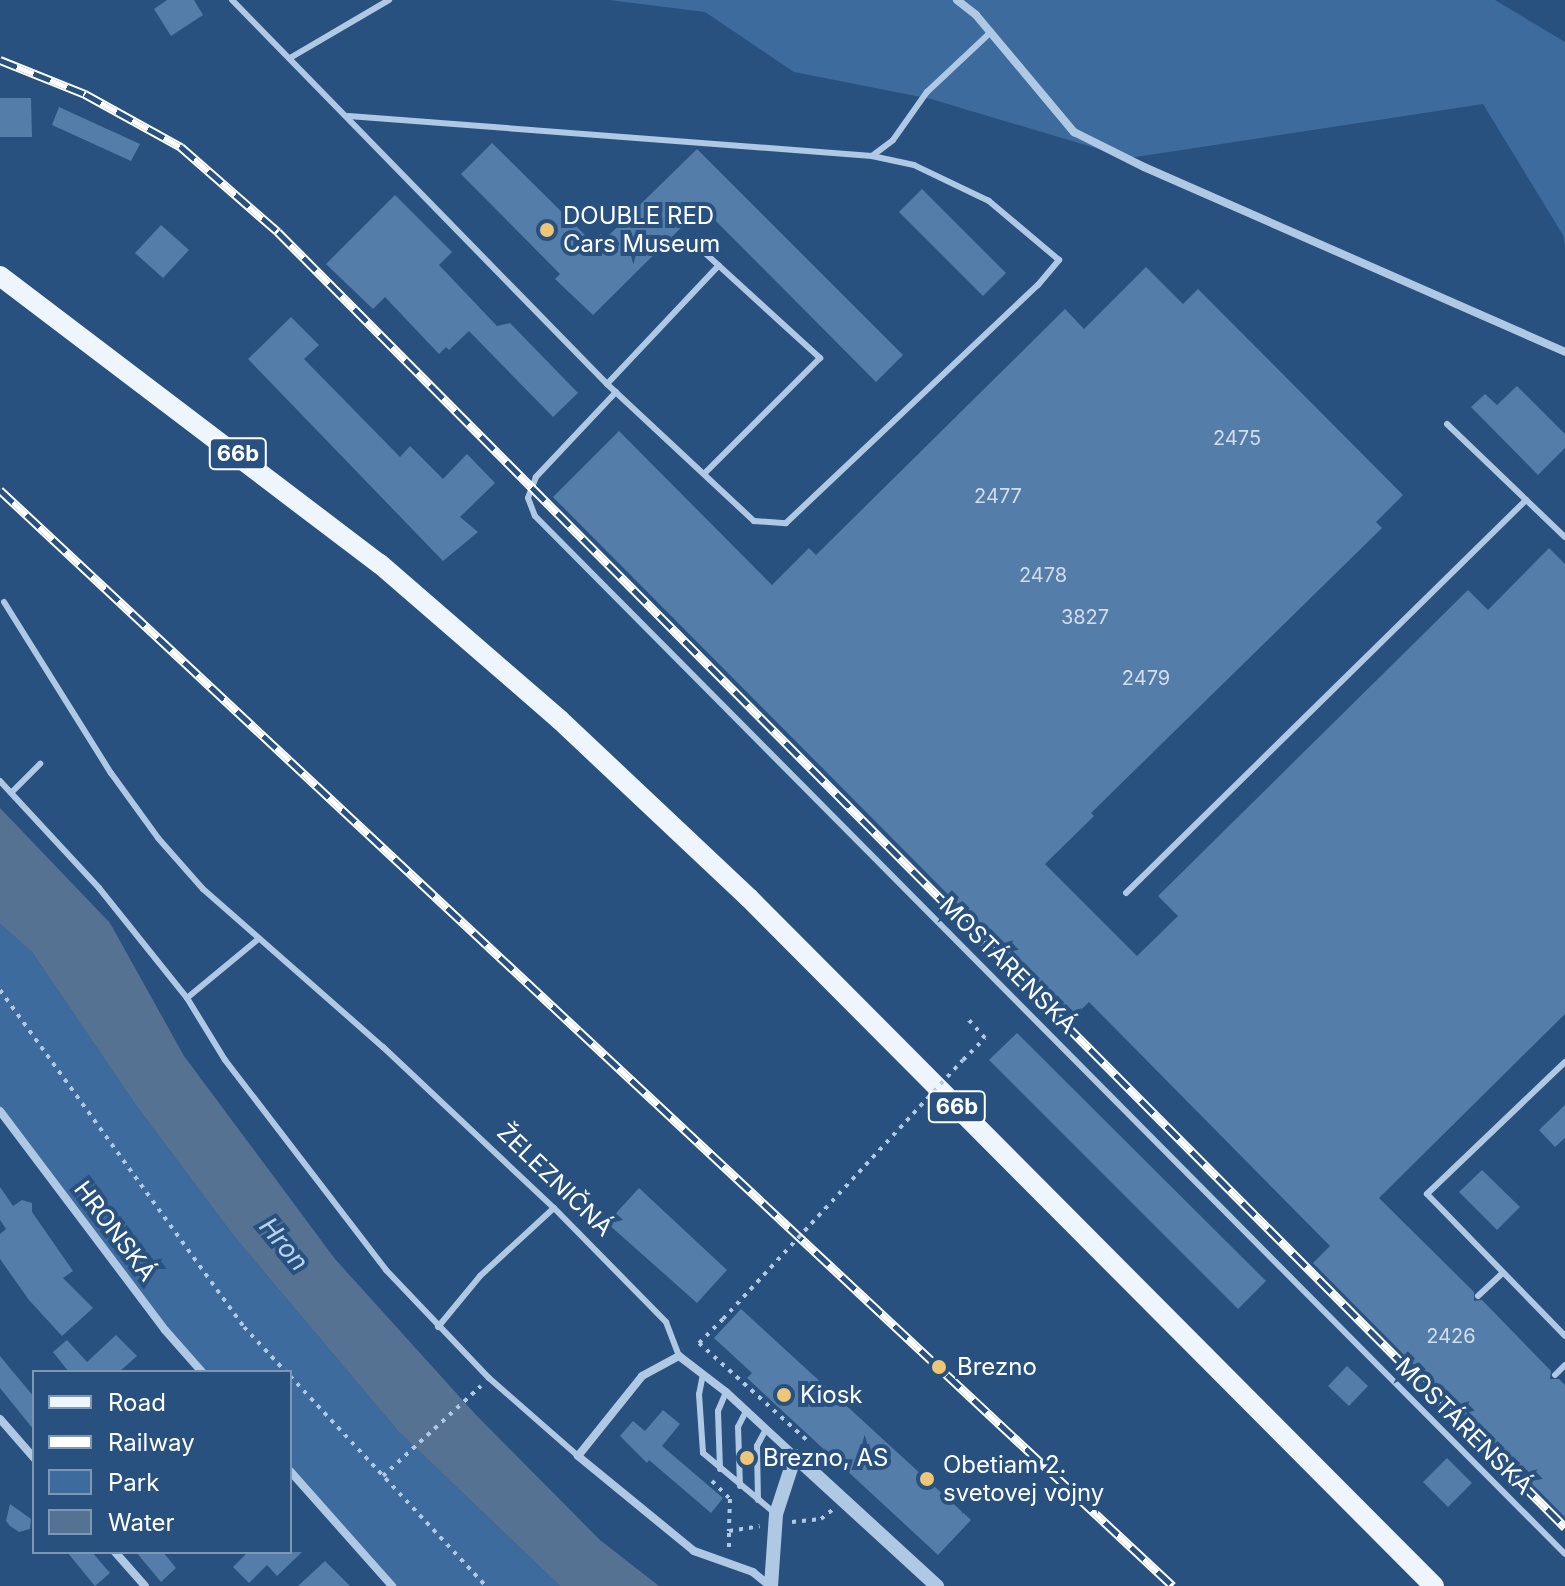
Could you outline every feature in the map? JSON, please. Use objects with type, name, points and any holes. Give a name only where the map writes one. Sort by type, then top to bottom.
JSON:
[{"type":"main road","name":"66b","points":[[0,276],[380,564],[560,720],[738,888],[1434,1586]]},
{"type":"street","points":[[957,0],[991,32],[1074,132],[1144,167],[1565,352]]},
{"type":"street","name":"HRONSKÁ","points":[[0,1111],[165,1330],[200,1370]]},
{"type":"street","points":[[770,1586],[753,1572],[694,1551],[578,1456],[642,1376],[679,1356],[726,1392],[937,1586]]},
{"type":"street","points":[[0,1419],[32,1456]]},
{"type":"street","points":[[770,1586],[776,1514],[795,1456]]},
{"type":"street","points":[[292,1473],[392,1586]]},
{"type":"street","points":[[117,1554],[145,1586]]},
{"type":"lane","points":[[232,0],[349,116],[607,384],[754,521],[786,523],[1038,285],[1059,260],[989,201],[914,165],[872,156],[349,116]]},
{"type":"lane","points":[[290,58],[389,0]]},
{"type":"lane","points":[[872,156],[893,140],[927,92],[991,32]]},
{"type":"lane","points":[[694,243],[820,358],[704,474]]},
{"type":"lane","points":[[607,384],[719,265]]},
{"type":"lane","name":"MOSTÁRENSKÁ","points":[[616,392],[536,477],[528,498],[535,516],[1565,1554]]},
{"type":"lane","points":[[1447,424],[1565,537]]},
{"type":"lane","points":[[1126,893],[1526,500]]},
{"type":"lane","name":"ŽELEZNIČNÁ","points":[[4,602],[111,773],[158,838],[203,889],[257,940],[383,1047],[554,1208],[666,1322],[679,1356]]},
{"type":"lane","points":[[12,792],[40,764]]},
{"type":"lane","points":[[0,781],[99,888],[187,998],[225,1060],[386,1270],[489,1378],[578,1456]]},
{"type":"lane","points":[[187,998],[257,940]]},
{"type":"lane","points":[[1565,1062],[1427,1194],[1565,1336]]},
{"type":"lane","points":[[438,1327],[480,1276],[554,1208]]},
{"type":"lane","points":[[1478,1296],[1503,1273]]},
{"type":"lane","points":[[1555,1375],[1565,1365]]},
{"type":"lane","points":[[703,1374],[699,1394],[703,1453],[776,1514]]},
{"type":"lane","points":[[720,1469],[718,1411],[726,1392]]},
{"type":"lane","points":[[740,1486],[738,1427],[746,1411]]},
{"type":"lane","points":[[758,1500],[757,1446],[766,1429]]},
{"type":"path","points":[[0,990],[244,1327],[284,1370]]},
{"type":"path","points":[[812,1445],[699,1343],[985,1038],[968,1019]]},
{"type":"path","points":[[292,1378],[486,1586]]},
{"type":"path","points":[[383,1476],[476,1391]]},
{"type":"green space","points":[[609,0],[1495,0],[1565,42],[1565,246],[1563,235],[1483,104],[1129,158],[931,99],[794,72],[705,12]]},
{"type":"green space","points":[[0,924],[32,952],[135,1104],[233,1235],[398,1431],[560,1586],[392,1586],[292,1473],[292,1370],[200,1370],[0,1111]]},
{"type":"water","name":"Hron","points":[[0,808],[110,923],[184,1056],[335,1259],[476,1415],[600,1540],[659,1586],[560,1586],[398,1431],[233,1235],[135,1104],[32,952],[0,924]]},
{"type":"building","points":[[167,0],[194,0],[203,15],[171,36],[154,9]]},
{"type":"building","points":[[0,98],[31,98],[32,137],[0,137]]},
{"type":"building","points":[[59,107],[140,144],[131,161],[52,125]]},
{"type":"building","points":[[492,143],[592,242],[601,234],[605,239],[697,149],[903,355],[876,382],[702,207],[593,315],[555,279],[560,274],[461,174]]},
{"type":"building","points":[[922,189],[1006,273],[983,296],[899,212]]},
{"type":"building","points":[[395,195],[452,252],[439,265],[497,326],[510,323],[578,393],[553,417],[469,331],[449,350],[446,347],[439,354],[385,297],[373,309],[326,264]]},
{"type":"building","points":[[161,225],[189,250],[163,278],[135,253]]},
{"type":"building","points":[[1146,267],[1183,304],[1198,289],[1403,495],[1376,522],[1382,528],[1091,813],[1094,816],[1045,864],[1137,956],[1178,916],[1158,896],[1468,590],[1488,610],[1549,548],[1565,564],[1565,1014],[1379,1198],[1474,1292],[1474,1301],[1482,1300],[1551,1371],[1550,1379],[1559,1379],[1565,1385],[1565,1517],[1313,1263],[1330,1246],[1089,1002],[1072,1019],[553,497],[619,431],[772,585],[809,548],[816,555],[1065,309],[1084,329]]},
{"type":"building","points":[[291,317],[319,345],[304,359],[400,457],[410,446],[443,479],[467,454],[495,483],[460,517],[478,532],[443,561],[248,359]]},
{"type":"building","points":[[1517,386],[1565,434],[1565,448],[1538,475],[1471,407],[1485,394],[1497,405]]},
{"type":"building","points":[[1017,1033],[1266,1281],[1238,1309],[989,1060]]},
{"type":"building","points":[[1565,1105],[1565,1138],[1555,1147],[1539,1130]]},
{"type":"building","points":[[1482,1170],[1520,1207],[1497,1230],[1459,1192]]},
{"type":"building","points":[[0,1187],[13,1206],[22,1200],[32,1203],[32,1212],[73,1271],[63,1278],[93,1308],[62,1336],[29,1300],[0,1259],[0,1234],[6,1229],[0,1220]]},
{"type":"building","points":[[639,1188],[727,1270],[697,1303],[607,1223]]},
{"type":"building","points":[[741,1309],[971,1520],[938,1555],[747,1378],[752,1373],[714,1338]]},
{"type":"building","points":[[116,1335],[137,1356],[121,1370],[67,1370],[53,1352],[67,1340],[87,1362]]},
{"type":"building","points":[[0,1356],[32,1395],[32,1428],[0,1388]]},
{"type":"building","points":[[1347,1366],[1368,1386],[1349,1406],[1328,1386]]},
{"type":"building","points":[[663,1410],[680,1424],[662,1446],[723,1498],[711,1513],[649,1460],[647,1463],[620,1436],[633,1421],[645,1431]]},
{"type":"building","points":[[1447,1458],[1472,1483],[1448,1507],[1423,1482]]},
{"type":"building","points":[[10,1504],[31,1519],[30,1529],[19,1532],[6,1521]]},
{"type":"building","points":[[302,1552],[277,1576],[267,1565],[249,1583],[233,1567],[246,1554]]},
{"type":"building","points":[[69,1554],[94,1554],[110,1573],[95,1586]]},
{"type":"building","points":[[138,1554],[165,1554],[176,1568],[161,1582]]},
{"type":"building","points":[[325,1561],[350,1586],[298,1586]]},
{"type":"railway","points":[[0,60],[85,94],[181,147],[278,232],[1565,1527]]},
{"type":"railway","points":[[0,490],[1173,1586]]},
{"type":"place","name":"DOUBLE RED Cars Museum","points":[[547,230]]},
{"type":"place","name":"Brezno","points":[[939,1367]]},
{"type":"place","name":"Kiosk","points":[[784,1395]]},
{"type":"place","name":"Brezno, AS","points":[[747,1458]]},
{"type":"place","name":"Obetiam 2. svetovej vojny","points":[[927,1479]]}]
